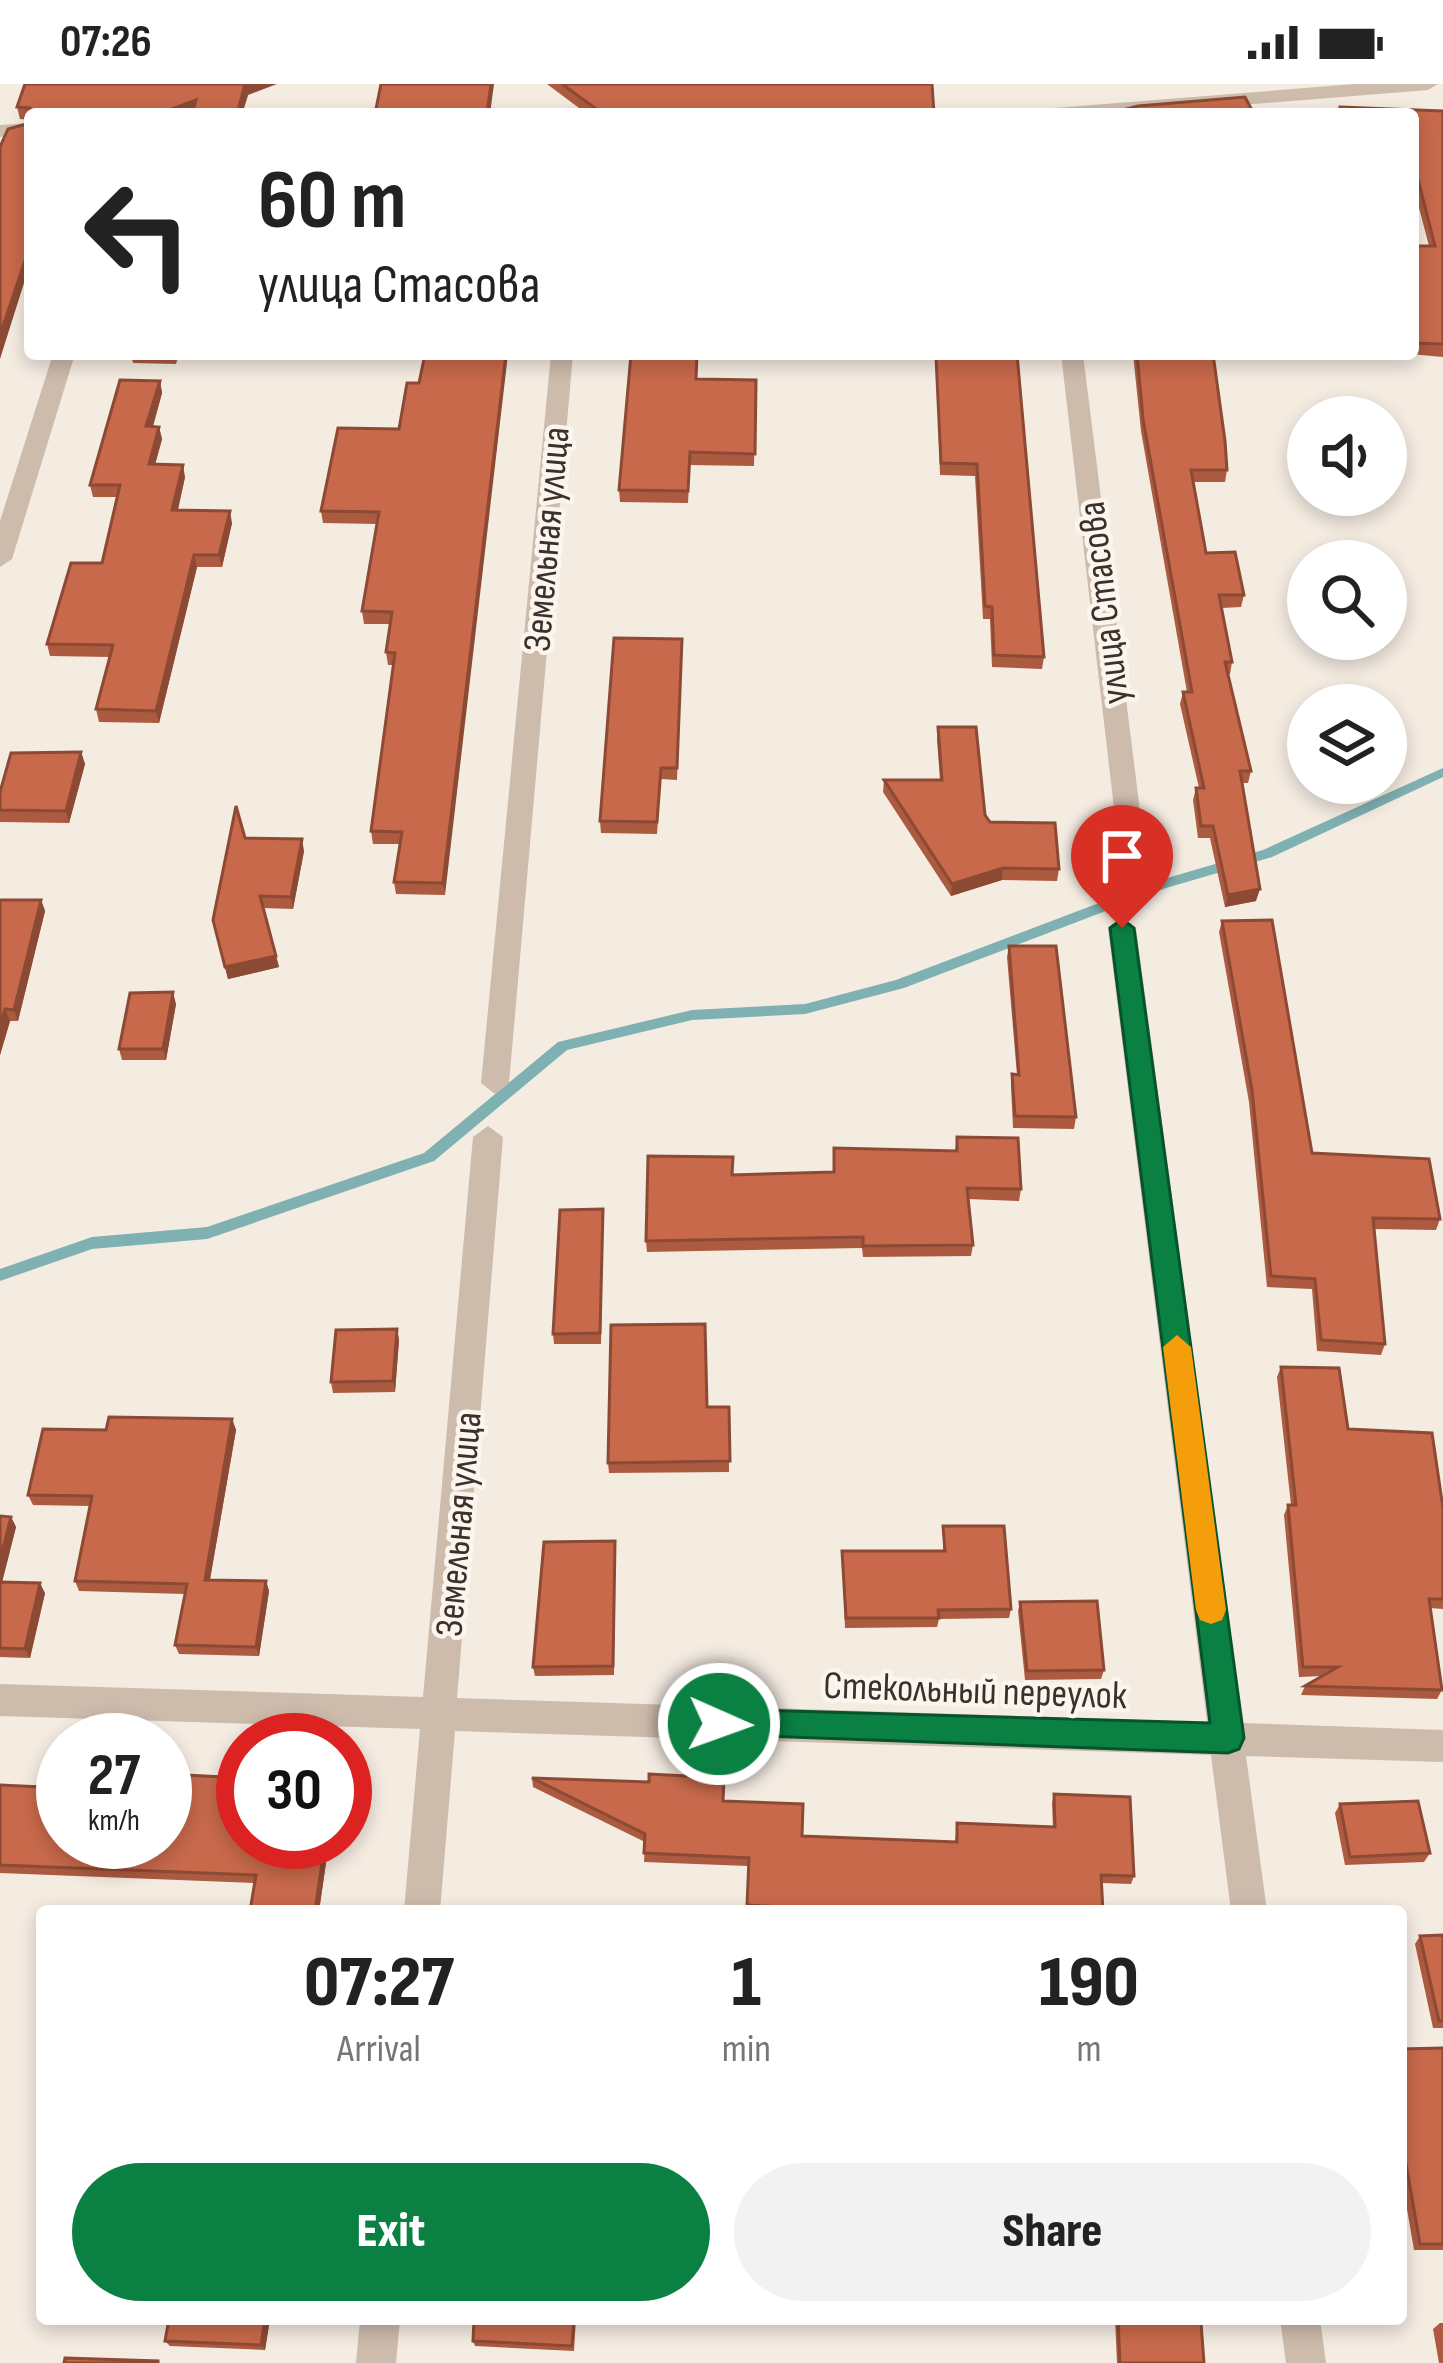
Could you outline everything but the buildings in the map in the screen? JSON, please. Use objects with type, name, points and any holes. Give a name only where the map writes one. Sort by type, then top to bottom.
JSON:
[{"type":"street","points":[[1130,108],[1428,84]]},
{"type":"street","points":[[0,559],[62,360]]},
{"type":"street","name":"Земельная улица","points":[[495,1083],[561,360]]},
{"type":"street","name":"улица Стасова","points":[[1073,360],[1132,851]]},
{"type":"street","points":[[1122,928],[1249,1905]]},
{"type":"street","name":"Земельная улица","points":[[423,1905],[488,1137]]},
{"type":"street","name":"Стекольный переулок","points":[[0,1700],[1443,1746]]},
{"type":"street","points":[[376,2363],[379,2325]]},
{"type":"street","points":[[1301,2325],[1306,2363]]},
{"type":"waterway","points":[[0,1275],[92,1243],[207,1233],[429,1157],[563,1046],[692,1015],[805,1009],[899,984],[1162,884],[1267,854],[1443,772]]},
{"type":"slow traffic","points":[[1177,1347],[1211,1610]]},
{"type":"route","points":[[719,1724],[1228,1738],[1122,928]]}]
